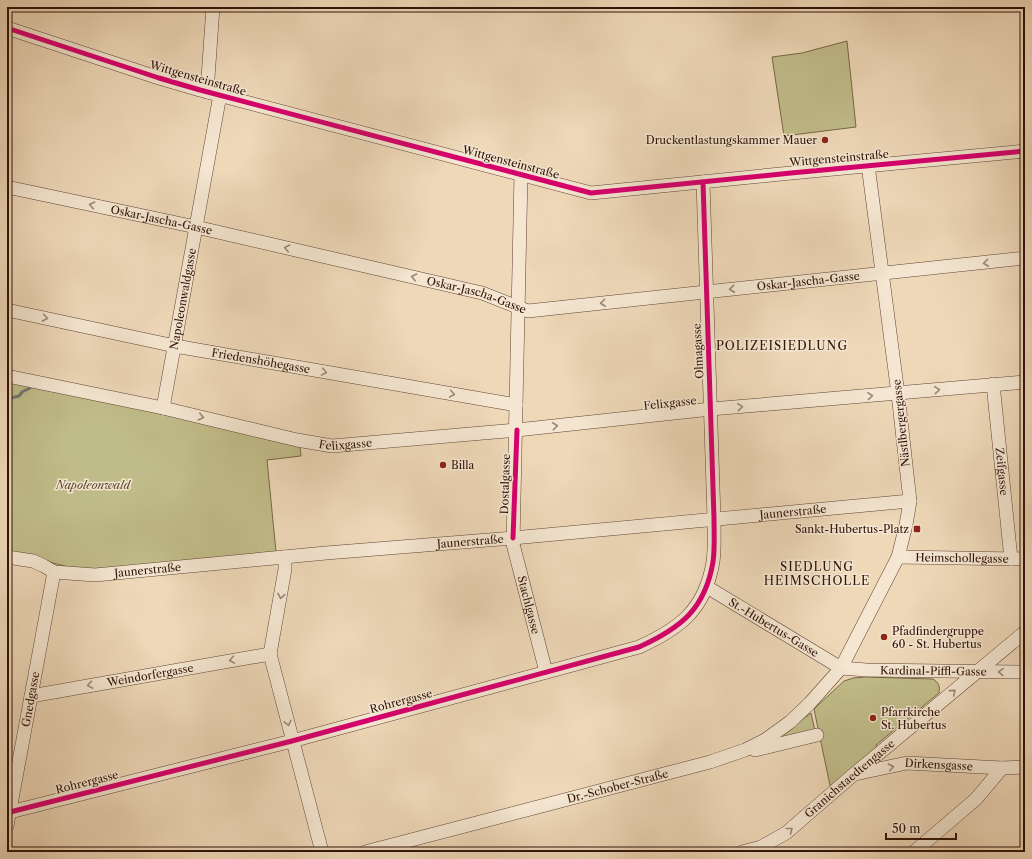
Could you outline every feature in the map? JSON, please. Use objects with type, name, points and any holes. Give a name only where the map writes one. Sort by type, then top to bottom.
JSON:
[{"type":"street","points":[[207,92],[213,7]]},
{"type":"street","name":"Wittgensteinstraße","points":[[7,28],[159,78],[207,92],[566,188],[591,193],[1025,151]]},
{"type":"street","name":"Napoleonwaldgasse","points":[[163,408],[220,95]]},
{"type":"street","name":"Nästlbergergasse","points":[[841,668],[898,557],[910,501],[883,274],[868,166]]},
{"type":"street","name":"Dostalgasse","points":[[514,538],[521,175]]},
{"type":"street","name":"Olmagasse","points":[[703,182],[705,292],[711,409],[714,518]]},
{"type":"street","name":"Oskar-Jascha-Gasse","points":[[7,187],[196,227],[482,293],[528,311],[1025,258]]},
{"type":"street","name":"Friedenshöhegasse","points":[[7,310],[175,346],[516,405]]},
{"type":"street","name":"Felixgasse","points":[[7,376],[163,408],[297,440],[332,446],[516,430],[711,409],[1025,382]]},
{"type":"street","name":"Zeifgasse","points":[[993,384],[1011,559]]},
{"type":"street","name":"Jaunerstraße","points":[[54,572],[95,575],[910,501]]},
{"type":"street","name":"Rohrergasse","points":[[8,812],[292,741],[638,648],[661,637],[681,623],[696,607],[707,587],[713,560],[714,518]]},
{"type":"street","name":"Stachlgasse","points":[[514,538],[513,544],[546,672]]},
{"type":"street","points":[[7,557],[33,562],[54,572]]},
{"type":"street","points":[[285,557],[285,569],[270,654],[322,852]]},
{"type":"street","name":"Heimschollegasse","points":[[898,557],[1025,559]]},
{"type":"street","name":"Gnedgasse","points":[[7,826],[8,812],[54,572]]},
{"type":"street","name":"St.-Hubertus-Gasse","points":[[707,587],[841,668]]},
{"type":"street","name":"Granichstaedtengasse","points":[[742,852],[761,847],[786,833],[853,775],[1025,632]]},
{"type":"street","name":"Weindorfergasse","points":[[31,696],[270,654]]},
{"type":"street","name":"Kardinal-Piffl-Gasse","points":[[841,668],[866,670],[1025,672]]},
{"type":"street","name":"Dr.-Schober-Straße","points":[[365,852],[710,762],[744,750],[765,740],[790,722],[810,703],[841,668]]},
{"type":"street","points":[[710,762],[817,735]]},
{"type":"street","name":"Dirkensgasse","points":[[853,775],[907,763],[1002,768],[1025,767]]},
{"type":"street","points":[[914,852],[976,799],[1002,768]]},
{"type":"green space","points":[[847,41],[856,127],[784,136],[772,57],[802,53]]},
{"type":"green space","name":"Napoleonwald","points":[[7,381],[156,412],[300,446],[301,456],[267,460],[276,552],[109,570],[68,567],[7,553]]},
{"type":"green space","points":[[853,678],[933,679],[939,685],[939,693],[876,745],[877,748],[831,790],[814,709],[844,681]]},
{"type":"green space","points":[[811,713],[815,731],[772,742]]},
{"type":"waterway","points":[[7,399],[19,396],[22,392],[30,388]]},
{"type":"cycle path","points":[[7,28],[200,90],[591,193],[1025,151]]},
{"type":"cycle path","points":[[7,812],[292,741],[639,647],[667,632],[689,615],[697,605],[704,592],[713,562],[714,551],[703,182]]},
{"type":"cycle path","points":[[513,538],[517,430]]},
{"type":"place","name":"Druckentlastungskammer Mauer","points":[[825,140]]},
{"type":"place","name":"Billa","points":[[443,465]]},
{"type":"place","name":"Sankt-Hubertus-Platz","points":[[917,529]]},
{"type":"place","name":"Pfadfindergruppe 60 - St. Hubertus","points":[[884,637]]},
{"type":"place","name":"Pfarrkirche St. Hubertus","points":[[873,718]]},
{"type":"district","name":"POLIZEISIEDLUNG","points":[[782,345]]},
{"type":"district","name":"SIEDLUNG HEIMSCHOLLE","points":[[817,573]]}]
